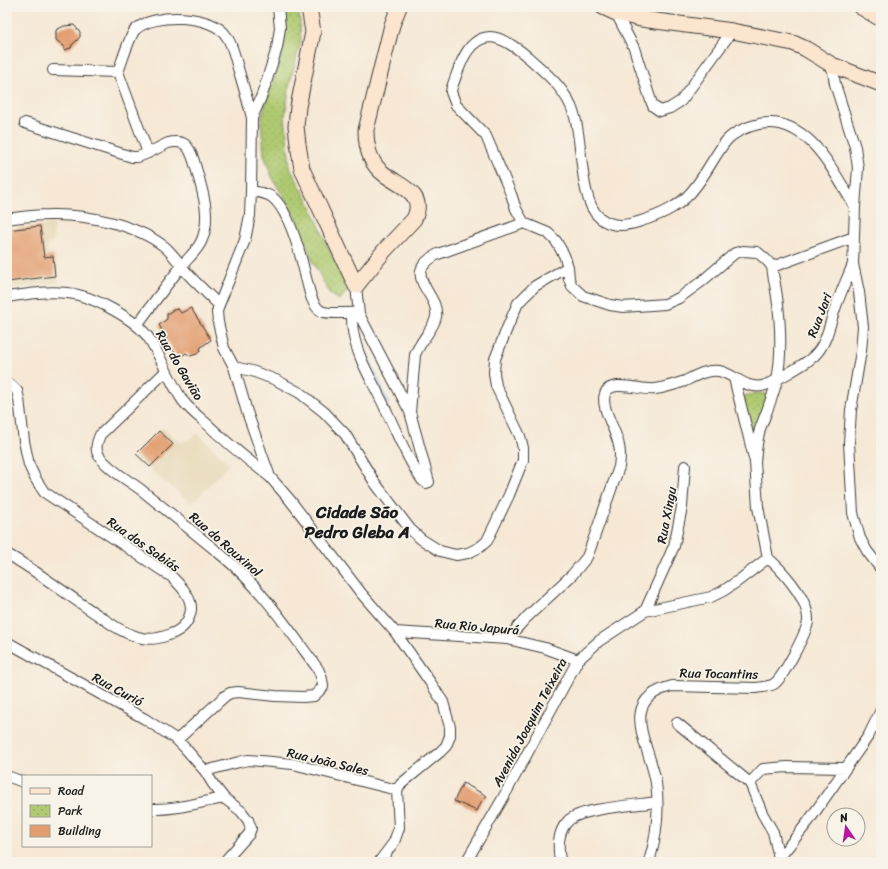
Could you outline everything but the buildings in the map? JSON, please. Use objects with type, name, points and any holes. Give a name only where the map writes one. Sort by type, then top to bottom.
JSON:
[{"type":"street","points":[[252,118],[262,95],[277,48],[280,28],[278,7]]},
{"type":"street","points":[[309,7],[313,32],[298,107],[296,126],[302,169],[356,286],[356,313],[353,331],[357,345],[402,446],[422,480],[426,483],[429,482],[410,412],[356,313]]},
{"type":"street","points":[[356,286],[384,251],[414,219],[417,213],[416,201],[413,194],[383,174],[372,160],[366,141],[366,130],[392,25],[399,7]]},
{"type":"street","points":[[861,7],[881,19]]},
{"type":"street","points":[[610,10],[641,19],[732,31],[793,43],[832,64],[878,83]]},
{"type":"street","points":[[610,10],[634,48],[653,106],[660,111],[670,108],[681,101],[732,31]]},
{"type":"street","points":[[148,153],[118,72],[134,31],[142,25],[168,18],[208,22],[218,27],[230,41],[252,118],[252,191],[250,215],[245,240],[217,312],[220,334],[224,348],[234,367],[270,476],[395,632],[442,702],[450,727],[450,736],[446,746],[401,784],[397,790],[399,828],[394,842],[379,862]]},
{"type":"street","points":[[768,558],[758,507],[755,462],[756,445],[760,429],[772,398],[777,378],[780,346],[779,315],[772,267],[757,252],[743,251],[728,258],[701,282],[679,298],[670,302],[655,305],[623,307],[605,304],[583,296],[572,286],[569,279],[568,267],[556,241],[548,234],[524,223],[516,209],[506,180],[486,136],[456,105],[451,92],[452,87],[467,52],[474,44],[489,37],[498,38],[521,51],[556,82],[564,93],[575,114],[586,188],[592,209],[599,218],[615,225],[631,224],[655,217],[675,208],[697,186],[726,142],[735,133],[748,126],[769,122],[782,124],[797,130],[812,142],[834,171],[855,207]]},
{"type":"street","points":[[832,64],[835,84],[855,147],[858,168],[853,264],[859,292],[863,327],[861,351],[851,410],[849,442],[853,512],[860,538],[867,551],[881,569]]},
{"type":"street","points":[[53,70],[118,72]]},
{"type":"street","points":[[25,123],[126,156],[138,157],[173,142],[183,143],[188,147],[203,193],[206,220],[201,242],[137,325]]},
{"type":"street","points":[[252,191],[272,197],[284,213],[291,226],[301,256],[308,286],[314,304],[317,308],[322,312],[327,313],[356,313]]},
{"type":"street","points":[[7,219],[49,215],[68,216],[90,218],[136,230],[166,248],[181,266],[219,305]]},
{"type":"street","points":[[410,412],[415,355],[436,318],[434,304],[425,290],[422,281],[422,268],[431,258],[438,254],[524,223]]},
{"type":"street","points":[[772,267],[854,237]]},
{"type":"street","name":"Rua Jari","points":[[507,639],[572,575],[580,566],[590,549],[619,467],[620,459],[619,446],[604,400],[605,393],[608,389],[618,385],[655,389],[683,382],[711,371],[718,371],[740,382],[755,386],[762,386],[809,361],[815,356],[827,336],[835,309],[853,264]]},
{"type":"street","points":[[234,367],[252,371],[276,380],[300,392],[324,412],[345,434],[375,483],[410,529],[421,539],[440,551],[456,555],[468,553],[480,547],[487,541],[510,495],[523,460],[523,448],[520,436],[496,386],[494,373],[495,359],[518,303],[535,286],[568,267]]},
{"type":"street","name":"Rua do Gavião","points":[[7,297],[39,293],[68,293],[96,301],[124,315],[137,325],[150,339],[178,393],[192,411],[242,456],[270,476]]},
{"type":"street","name":"Rua do Rouxinol","points":[[166,371],[107,426],[100,434],[96,444],[96,450],[100,457],[112,470],[138,488],[227,559],[259,591],[318,669],[323,683],[322,688],[314,696],[274,696],[238,692],[230,693],[177,740]]},
{"type":"street","points":[[734,378],[755,462]]},
{"type":"street","name":"Rua dos Sabiás","points":[[7,384],[12,385],[16,390],[19,399],[24,441],[29,465],[44,492],[172,577],[188,597],[191,605],[190,612],[183,628],[176,633],[162,638],[139,638],[122,631],[77,602],[22,562],[7,554]]},
{"type":"street","name":"Rua Xingu","points":[[645,611],[674,546],[682,507],[685,466]]},
{"type":"street","name":"Avenida Joaquim Teixeira","points":[[466,862],[503,798],[578,660],[599,641],[645,611],[711,597],[738,581],[768,558]]},
{"type":"street","name":"Rua Tocantins","points":[[649,862],[655,838],[658,802],[653,769],[639,722],[640,711],[643,704],[649,697],[663,688],[672,686],[756,688],[766,687],[778,680],[806,630],[808,620],[804,600],[776,565],[768,558]]},
{"type":"street","name":"Rua Rio Japurá","points":[[395,632],[507,639],[546,648],[578,660]]},
{"type":"street","name":"Rua Curió","points":[[7,642],[145,719],[177,740],[205,771],[224,798],[241,811],[248,820],[251,828],[249,834],[224,862]]},
{"type":"street","points":[[778,860],[808,822],[869,735],[879,717],[881,710]]},
{"type":"street","points":[[677,723],[750,783],[762,813],[772,832],[778,860]]},
{"type":"street","name":"Rua João Sales","points":[[205,771],[248,760],[293,764],[397,790]]},
{"type":"street","points":[[750,783],[763,769],[787,767],[845,768]]},
{"type":"street","points":[[7,776],[22,782]]},
{"type":"street","points":[[152,809],[183,806],[224,798]]},
{"type":"street","points":[[560,862],[558,850],[560,834],[565,824],[576,815],[590,811],[658,802]]},
{"type":"shaded area","points":[[48,223],[54,224],[53,243],[48,244],[47,253],[55,254],[59,283],[7,289],[7,229],[46,225]]},
{"type":"shaded area","points":[[162,427],[180,442],[188,440],[197,433],[229,464],[192,504],[133,456]]},
{"type":"green space","points":[[282,7],[299,7],[301,41],[290,82],[285,116],[290,168],[310,204],[332,256],[349,288],[340,300],[330,294],[313,262],[294,215],[272,177],[264,155],[261,122],[268,92],[278,68],[283,49]]},
{"type":"green space","points":[[755,393],[767,394],[757,422],[751,430],[745,409],[744,396]]},
{"type":"waterway","points":[[367,354],[388,403]]},
{"type":"district","name":"Cidade São Pedro Gleba A","points":[[357,522]]}]
